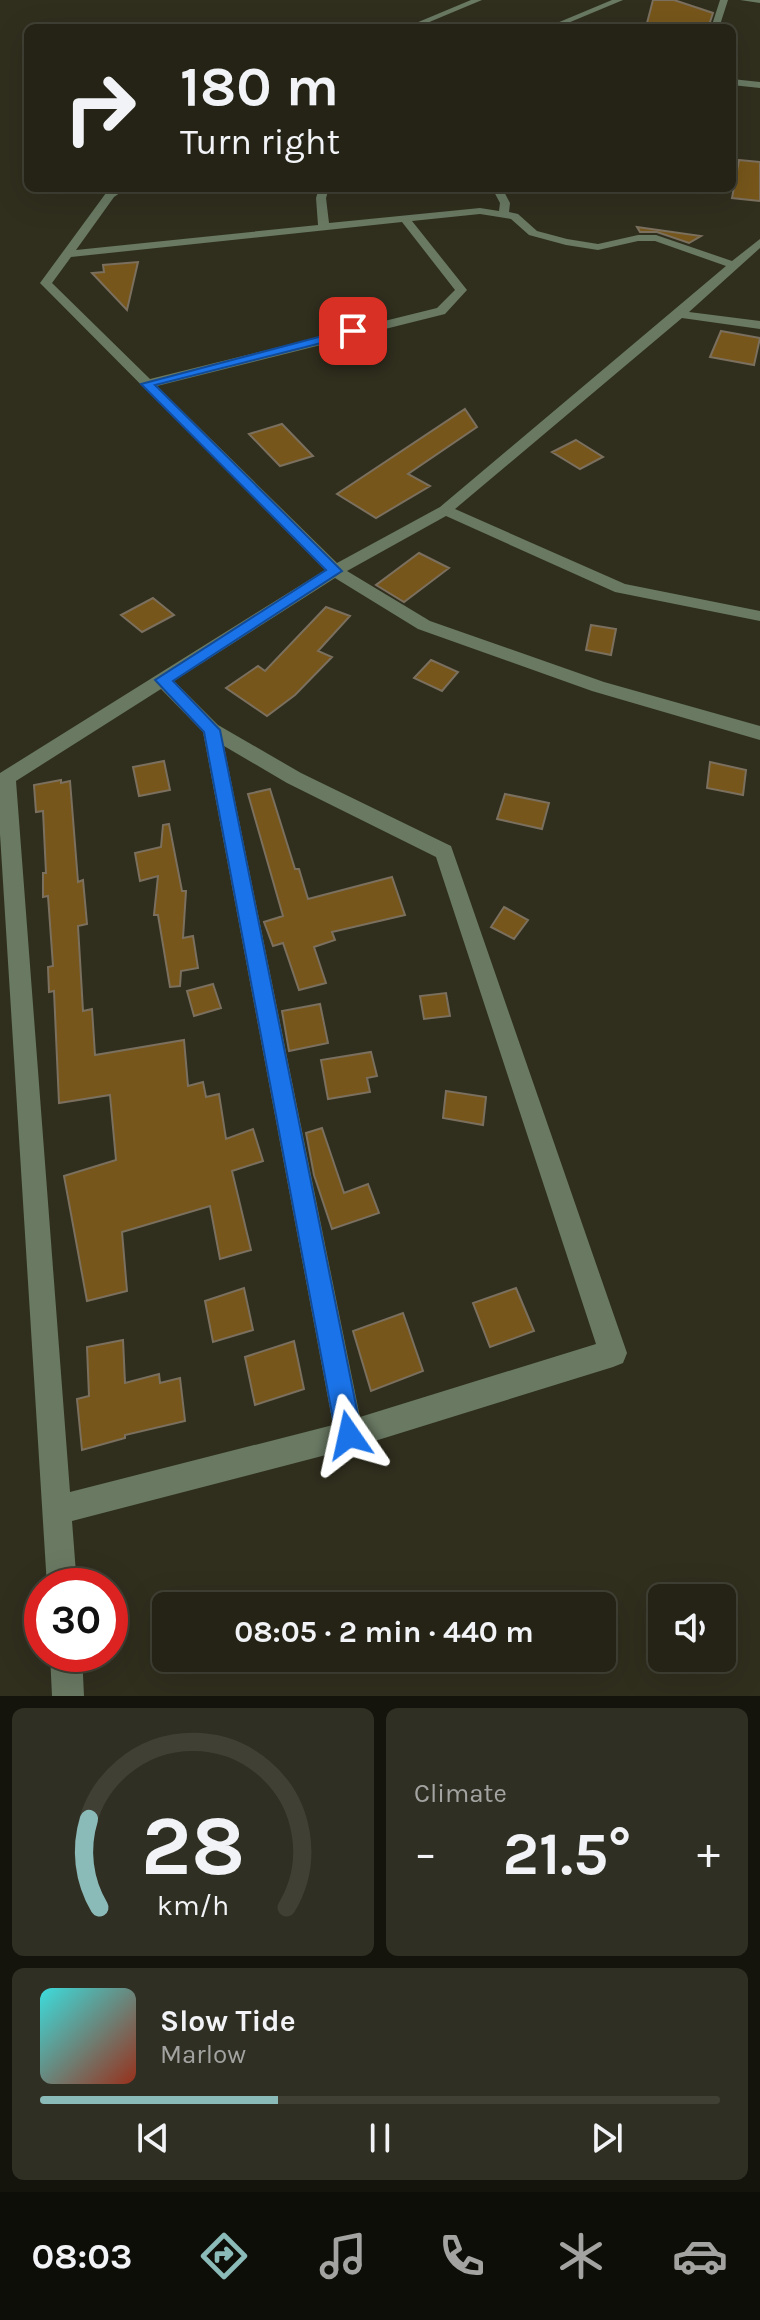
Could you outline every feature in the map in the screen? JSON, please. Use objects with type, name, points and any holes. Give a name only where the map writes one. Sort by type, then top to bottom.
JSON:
[{"type":"street","points":[[418,24],[478,0]]},
{"type":"street","points":[[559,24],[619,0]]},
{"type":"street","points":[[716,24],[724,0]]},
{"type":"street","points":[[744,0],[760,1]]},
{"type":"street","points":[[736,82],[760,85]]},
{"type":"street","points":[[115,192],[46,283],[335,571],[424,625],[598,687],[760,733]]},
{"type":"street","points":[[323,192],[324,226]]},
{"type":"street","points":[[499,192],[505,203],[504,213]]},
{"type":"street","points":[[67,254],[480,211],[514,216],[533,233],[566,242],[598,247],[638,238],[656,238],[734,265]]},
{"type":"street","points":[[147,384],[441,311],[461,290],[404,218]]},
{"type":"street","points":[[61,1568],[3,780],[335,571],[445,510],[760,242]]},
{"type":"street","points":[[679,314],[760,325]]},
{"type":"street","points":[[445,510],[621,588],[760,616]]},
{"type":"street","points":[[57,1510],[349,1435],[613,1353],[444,852],[294,778],[212,730],[163,680]]},
{"type":"street","points":[[212,730],[349,1435]]},
{"type":"street","points":[[67,1672],[68,1696]]},
{"type":"building","points":[[653,0],[674,0],[713,13],[709,24],[647,23]]},
{"type":"building","points":[[739,160],[760,162],[760,201],[732,198],[733,192],[736,192]]},
{"type":"building","points":[[637,227],[701,236],[689,243],[657,232],[640,232]]},
{"type":"building","points":[[138,262],[127,310],[92,273],[104,272],[103,265]]},
{"type":"building","points":[[721,331],[760,338],[754,365],[710,357]]},
{"type":"building","points":[[465,409],[477,427],[408,474],[430,486],[376,518],[337,494]]},
{"type":"building","points":[[282,424],[313,456],[280,466],[249,434]]},
{"type":"building","points":[[576,440],[603,457],[580,469],[552,452]]},
{"type":"building","points":[[419,553],[449,568],[404,602],[376,585]]},
{"type":"building","points":[[153,598],[174,615],[142,632],[121,615]]},
{"type":"building","points":[[326,607],[350,616],[318,651],[332,657],[295,695],[267,716],[226,688],[258,666],[265,671]]},
{"type":"building","points":[[591,625],[616,629],[611,655],[586,650]]},
{"type":"building","points":[[431,660],[458,672],[442,691],[414,678]]},
{"type":"building","points":[[164,761],[170,790],[139,796],[133,767]]},
{"type":"building","points":[[710,762],[746,770],[743,795],[707,788]]},
{"type":"building","points":[[61,780],[61,783],[70,781],[78,882],[83,880],[87,924],[78,926],[83,1011],[92,1009],[95,1055],[184,1040],[188,1086],[203,1082],[206,1097],[219,1094],[226,1139],[253,1129],[263,1161],[232,1171],[251,1250],[220,1259],[210,1206],[122,1232],[127,1291],[87,1301],[64,1176],[116,1160],[110,1095],[59,1103],[54,991],[49,992],[48,967],[53,966],[48,896],[43,897],[43,873],[46,873],[43,811],[36,812],[34,785]]},
{"type":"building","points":[[270,789],[295,869],[299,869],[308,899],[392,877],[405,915],[332,932],[335,940],[314,947],[326,983],[299,990],[283,943],[273,946],[264,922],[283,916],[248,794]]},
{"type":"building","points":[[505,794],[549,803],[542,829],[497,819]]},
{"type":"building","points":[[169,824],[182,891],[186,891],[183,938],[193,936],[198,968],[181,971],[180,986],[170,987],[158,915],[154,915],[158,876],[140,881],[135,853],[161,847],[163,825]]},
{"type":"building","points":[[504,907],[528,920],[514,939],[491,927]]},
{"type":"building","points":[[213,984],[221,1008],[194,1016],[187,991]]},
{"type":"building","points":[[446,993],[450,1016],[424,1019],[420,996]]},
{"type":"building","points":[[320,1004],[328,1043],[289,1051],[282,1011]]},
{"type":"building","points":[[371,1052],[377,1076],[367,1078],[370,1092],[328,1099],[321,1060]]},
{"type":"building","points":[[446,1091],[486,1097],[483,1125],[443,1118]]},
{"type":"building","points":[[322,1128],[344,1193],[368,1184],[379,1213],[332,1229],[314,1175],[306,1133]]},
{"type":"building","points":[[244,1288],[253,1330],[213,1342],[205,1301]]},
{"type":"building","points":[[516,1288],[534,1331],[490,1347],[473,1303]]},
{"type":"building","points":[[403,1313],[423,1371],[371,1391],[353,1331]]},
{"type":"building","points":[[123,1340],[125,1383],[159,1374],[160,1383],[180,1378],[185,1421],[125,1435],[125,1438],[82,1450],[77,1399],[89,1396],[87,1347]]},
{"type":"building","points":[[294,1341],[304,1389],[255,1405],[245,1357]]},
{"type":"route","points":[[349,1435],[212,730],[163,680],[335,571],[147,384],[266,356],[353,331]]}]
